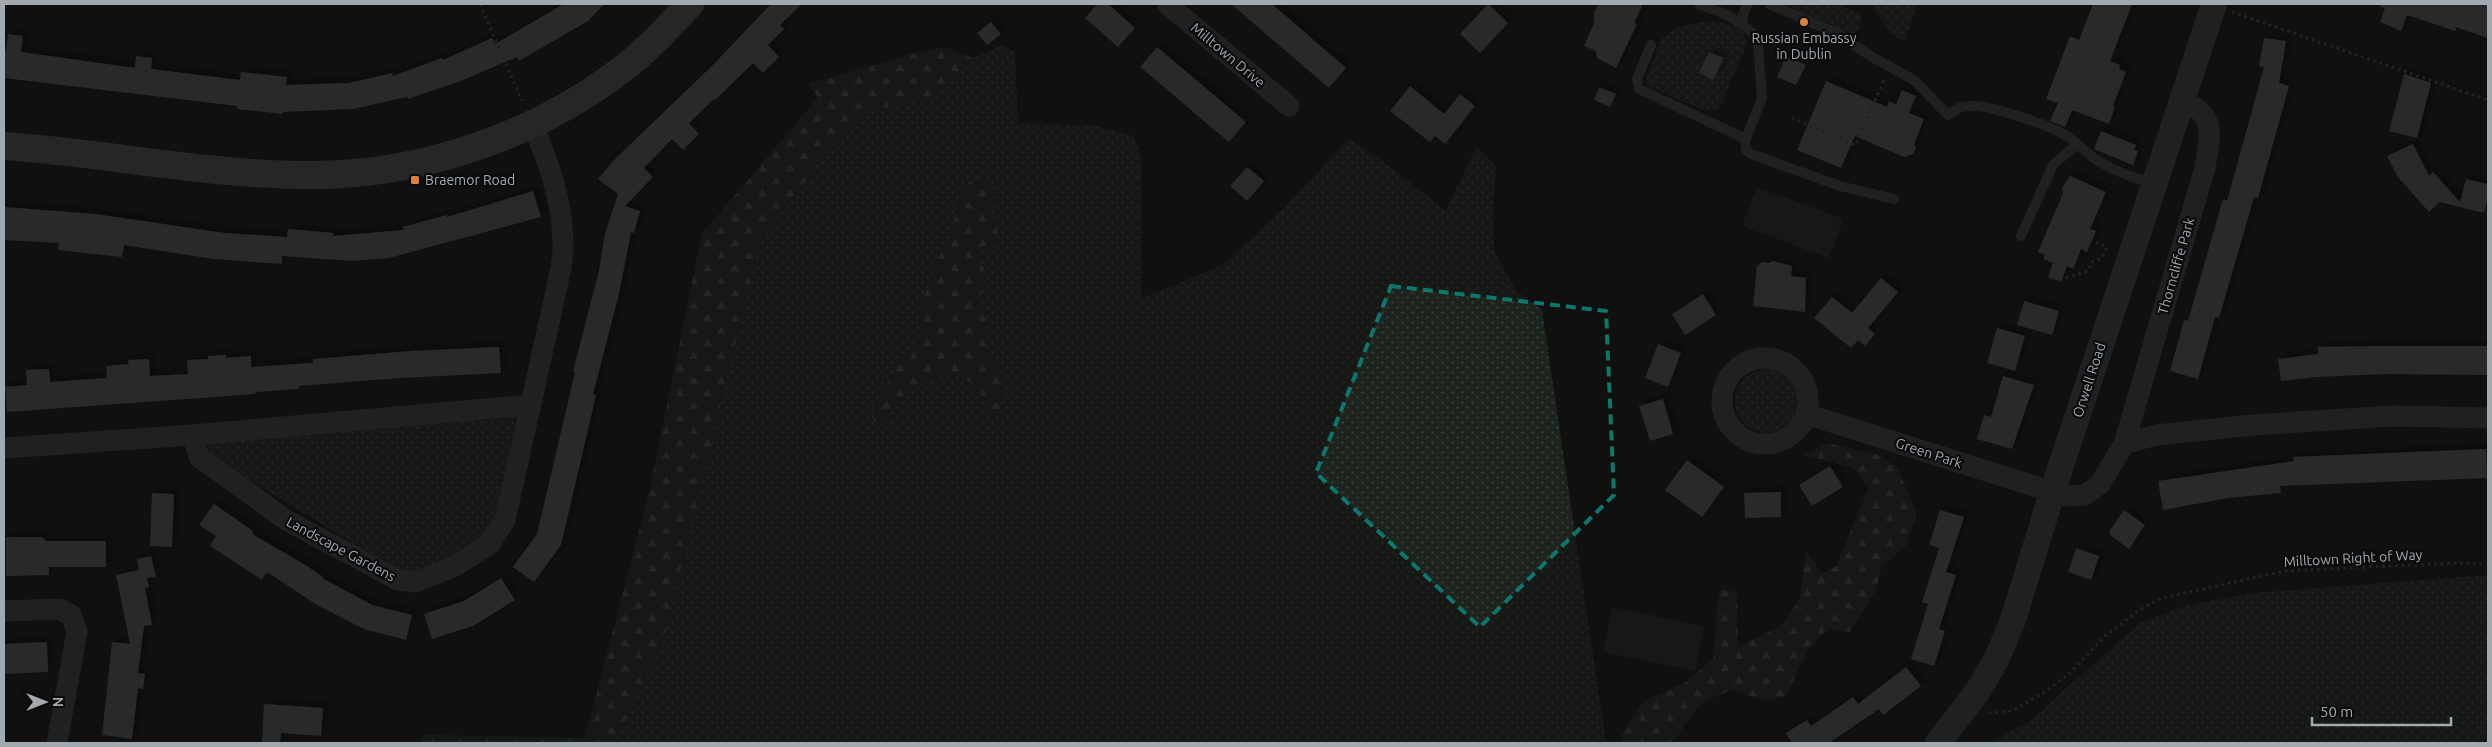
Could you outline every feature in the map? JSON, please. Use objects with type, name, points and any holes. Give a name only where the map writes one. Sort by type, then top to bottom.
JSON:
[{"type":"main road","points":[[4,146],[60,149],[264,173],[337,174],[400,167],[476,146],[527,112],[593,89],[626,67],[690,4]]},
{"type":"street","name":"Milltown Drive","points":[[1167,4],[1290,106]]},
{"type":"street","name":"Orwell Road","points":[[1938,743],[1961,715],[1997,658],[2013,620],[2052,493],[2213,5]]},
{"type":"street","name":"Thorncliffe Park","points":[[2052,493],[2066,496],[2085,495],[2100,484],[2124,444],[2205,168],[2210,136],[2209,121],[2200,109],[2181,100]]},
{"type":"street","name":"Landscape Gardens","points":[[193,435],[199,457],[286,520],[398,580],[415,582],[453,567],[489,545],[505,520],[557,287],[563,250],[559,200],[547,158],[527,112]]},
{"type":"street","points":[[1762,358],[1776,359],[1789,365],[1799,375],[1806,387],[1808,400],[1806,414],[1800,427],[1789,437],[1776,443],[1761,444],[1747,441],[1735,433],[1727,421],[1722,407],[1723,392],[1728,379],[1737,369],[1749,361],[1762,358]]},
{"type":"street","points":[[4,448],[193,435],[530,405]]},
{"type":"street","name":"Green Park","points":[[1806,414],[2052,493]]},
{"type":"street","points":[[2124,444],[2156,435],[2253,425],[2393,416],[2488,418]]},
{"type":"street","points":[[4,611],[59,609],[71,615],[76,631],[57,743]]},
{"type":"lane","points":[[1698,4],[1725,14],[1743,25],[1754,34],[1758,43],[1762,98],[1746,139],[1746,150],[1751,154],[1840,186],[1894,198]]},
{"type":"lane","points":[[1743,25],[1742,18],[1748,4]]},
{"type":"lane","points":[[1769,4],[1838,34],[1890,66],[1923,87],[1948,115],[1957,109],[1980,106],[2042,124],[2055,129],[2111,168],[2153,184]]},
{"type":"lane","points":[[1651,45],[1637,79],[1639,89],[1746,139]]},
{"type":"lane","points":[[2021,236],[2053,165],[2077,144]]},
{"type":"path","points":[[480,4],[527,112]]},
{"type":"path","points":[[2213,5],[2488,100]]},
{"type":"path","points":[[1792,118],[1855,145],[1890,66]]},
{"type":"path","points":[[2066,278],[2088,271],[2092,262],[2102,258],[2107,247]]},
{"type":"path","name":"Milltown Right of Way","points":[[1961,715],[2012,711],[2043,693],[2069,674],[2104,637],[2139,610],[2162,598],[2285,571],[2458,563],[2488,564]]},
{"type":"highlighted area","points":[[1391,286],[1606,311],[1614,495],[1480,627],[1316,473]]},
{"type":"green space","points":[[1784,4],[1840,4],[1861,16],[1861,25],[1853,40]]},
{"type":"green space","points":[[1874,4],[1918,4],[1904,42],[1885,26]]},
{"type":"green space","points":[[1702,22],[1723,23],[1736,27],[1745,36],[1747,43],[1722,103],[1716,110],[1706,111],[1647,86],[1645,82],[1662,38],[1678,27]]},
{"type":"green space","points":[[1002,45],[1015,53],[1018,123],[1093,125],[1134,136],[1141,157],[1142,298],[1223,265],[1274,218],[1349,139],[1388,165],[1446,211],[1476,147],[1496,165],[1493,214],[1494,250],[1516,290],[1542,310],[1606,743],[421,743],[422,735],[585,738],[649,493],[702,234],[818,98],[809,84],[908,55],[944,47],[973,58]]},
{"type":"green space","points":[[944,47],[973,58],[930,99],[875,109],[848,127],[761,238],[663,641],[619,734],[611,743],[421,743],[422,735],[585,738],[649,493],[702,234],[818,98],[809,84],[908,55]]},
{"type":"green space","points":[[983,178],[991,187],[997,200],[990,214],[997,228],[998,239],[992,249],[981,252],[979,257],[987,276],[986,285],[980,295],[986,320],[987,348],[1003,379],[1004,396],[1000,411],[993,420],[987,404],[977,388],[957,375],[915,387],[906,392],[893,408],[888,420],[877,426],[872,417],[885,386],[911,349],[921,326],[919,307],[930,283],[936,261],[951,237],[959,194],[970,181]]},
{"type":"green space","points":[[1757,187],[1844,219],[1829,258],[1742,226]]},
{"type":"green space","points":[[1761,369],[1773,369],[1790,378],[1797,389],[1799,401],[1797,413],[1790,424],[1773,433],[1761,433],[1749,428],[1740,419],[1735,407],[1735,395],[1740,383],[1749,374]]},
{"type":"green space","points":[[516,417],[496,522],[478,542],[454,558],[413,571],[400,572],[207,454],[209,442]]},
{"type":"green space","points":[[1828,443],[1878,455],[1897,467],[1917,513],[1906,546],[1882,566],[1876,590],[1850,632],[1828,629],[1809,648],[1786,696],[1765,701],[1732,690],[1704,701],[1685,724],[1673,743],[1623,743],[1622,735],[1643,701],[1684,683],[1713,659],[1719,589],[1737,592],[1738,647],[1782,625],[1800,598],[1806,550],[1822,574],[1836,566],[1869,487],[1853,468],[1804,455]]},
{"type":"green space","points":[[2488,575],[2488,743],[1989,743],[2031,720],[2138,624],[2184,606],[2254,593]]},
{"type":"green space","points":[[1612,607],[1704,626],[1695,671],[1603,652]]},
{"type":"building","points":[[564,4],[604,4],[588,21],[519,61],[517,57],[461,81],[408,99],[407,97],[353,109],[283,112],[283,114],[237,109],[237,106],[4,78],[4,51],[6,51],[8,34],[23,36],[21,52],[135,68],[136,56],[152,58],[151,69],[240,80],[241,72],[287,77],[286,85],[349,83],[392,73],[393,76],[442,58],[443,60],[492,38],[495,44]]},
{"type":"building","points":[[771,4],[802,4],[780,25],[784,29],[768,45],[779,57],[763,73],[753,63],[689,123],[699,134],[683,150],[672,139],[644,168],[653,177],[625,206],[640,211],[634,233],[631,232],[619,294],[593,394],[596,395],[561,545],[534,582],[513,567],[537,534],[575,372],[573,371],[599,271],[605,233],[618,194],[598,179],[616,158],[713,65]]},
{"type":"building","points":[[1097,4],[1108,4],[1135,28],[1118,47],[1085,18]]},
{"type":"building","points":[[1231,4],[1272,4],[1346,68],[1329,88]]},
{"type":"building","points":[[1488,4],[1508,23],[1480,53],[1460,34]]},
{"type":"building","points":[[1643,4],[1634,23],[1637,24],[1616,68],[1597,58],[1596,51],[1584,46],[1594,23],[1594,12],[1598,5]]},
{"type":"building","points":[[2093,4],[2132,4],[2110,61],[2120,65],[2119,69],[2126,72],[2113,106],[2115,107],[2109,124],[2072,110],[2065,127],[2050,121],[2058,103],[2046,99],[2070,36],[2079,40]]},
{"type":"building","points":[[2381,4],[2488,4],[2488,38],[2456,27],[2455,31],[2407,15],[2401,31],[2380,22],[2385,8],[2380,7]]},
{"type":"building","points":[[991,22],[1001,34],[987,45],[977,33]]},
{"type":"building","points":[[2264,38],[2286,41],[2279,83],[2289,86],[2258,198],[2254,197],[2219,318],[2215,317],[2198,379],[2170,371],[2184,320],[2188,321],[2223,199],[2227,201],[2264,67],[2259,66]]},
{"type":"building","points":[[1157,47],[1246,122],[1229,142],[1140,67]]},
{"type":"building","points":[[1709,52],[1724,58],[1713,80],[1699,73]]},
{"type":"building","points":[[1786,56],[1806,65],[1796,85],[1777,77]]},
{"type":"building","points":[[2404,74],[2431,83],[2417,138],[2389,131]]},
{"type":"building","points":[[1826,81],[1887,107],[1889,101],[1896,105],[1902,90],[1916,96],[1909,113],[1924,119],[1914,144],[1916,148],[1913,154],[1904,157],[1855,136],[1841,168],[1797,150]]},
{"type":"building","points":[[1410,86],[1444,114],[1460,94],[1475,106],[1445,144],[1435,136],[1430,142],[1390,111]]},
{"type":"building","points":[[1599,87],[1616,94],[1610,107],[1594,100]]},
{"type":"building","points":[[2101,131],[2136,145],[2134,150],[2138,151],[2133,165],[2094,149]]},
{"type":"building","points":[[2413,144],[2429,176],[2433,172],[2460,202],[2466,179],[2488,184],[2488,197],[2484,213],[2440,202],[2429,212],[2398,177],[2387,156]]},
{"type":"building","points":[[1247,167],[1264,181],[1247,201],[1230,186]]},
{"type":"building","points":[[2070,176],[2106,192],[2090,229],[2096,231],[2087,252],[2081,249],[2073,269],[2067,266],[2061,282],[2048,277],[2053,263],[2043,259],[2045,255],[2038,252],[2063,193],[2062,188]]},
{"type":"building","points":[[533,191],[541,217],[389,258],[352,261],[282,256],[282,264],[213,259],[124,245],[122,257],[58,250],[59,243],[4,240],[4,207],[95,214],[225,233],[287,237],[288,229],[333,233],[333,236],[404,230],[403,227],[447,215],[447,217]]},
{"type":"building","points":[[1772,261],[1792,266],[1791,276],[1806,278],[1805,312],[1753,306],[1757,266],[1762,262],[1769,263]]},
{"type":"building","points":[[1881,278],[1898,292],[1868,328],[1875,334],[1865,346],[1858,340],[1851,348],[1814,318],[1832,297],[1852,313]]},
{"type":"building","points":[[1703,294],[1716,315],[1685,335],[1672,314]]},
{"type":"building","points":[[2024,301],[2059,311],[2052,335],[2017,325]]},
{"type":"building","points":[[1997,328],[2025,336],[2015,371],[1987,363]]},
{"type":"building","points":[[1658,344],[1681,353],[1668,387],[1645,378]]},
{"type":"building","points":[[2488,346],[2488,375],[2385,374],[2316,377],[2281,381],[2278,359],[2318,354],[2318,347]]},
{"type":"building","points":[[499,347],[501,373],[400,378],[299,386],[299,389],[255,392],[256,394],[7,412],[5,387],[27,385],[26,370],[49,369],[50,382],[107,378],[106,366],[129,364],[128,360],[149,359],[150,376],[152,376],[188,374],[187,360],[208,359],[208,356],[226,355],[226,358],[251,356],[251,367],[313,363],[313,359],[411,351]]},
{"type":"building","points":[[2003,376],[2034,385],[2012,449],[1977,439],[1984,415],[1991,417]]},
{"type":"building","points":[[1663,399],[1673,434],[1650,441],[1639,406]]},
{"type":"building","points":[[2486,449],[2487,478],[2280,486],[2281,493],[2228,498],[2163,510],[2158,481],[2294,461],[2293,457]]},
{"type":"building","points":[[1687,460],[1724,487],[1702,517],[1665,490]]},
{"type":"building","points":[[1830,466],[1843,487],[1812,506],[1799,485]]},
{"type":"building","points":[[1781,492],[1781,517],[1745,518],[1744,493]]},
{"type":"building","points":[[152,493],[174,494],[172,547],[150,546]]},
{"type":"building","points":[[214,504],[253,531],[252,534],[307,566],[322,578],[372,605],[412,615],[406,640],[364,629],[317,605],[270,574],[266,573],[262,580],[210,546],[216,536],[199,525]]},
{"type":"building","points":[[1940,510],[1964,517],[1946,572],[1956,575],[1939,629],[1945,631],[1934,666],[1911,659],[1928,604],[1922,602],[1939,548],[1929,545]]},
{"type":"building","points":[[2124,510],[2145,525],[2129,549],[2110,535],[2110,530]]},
{"type":"building","points":[[6,537],[41,537],[46,541],[106,541],[106,567],[49,567],[49,575],[6,576]]},
{"type":"building","points":[[2076,548],[2099,556],[2091,580],[2068,572]]},
{"type":"building","points":[[151,556],[156,577],[147,578],[149,587],[145,588],[152,625],[144,626],[138,673],[145,674],[143,689],[138,688],[132,739],[102,735],[112,642],[130,644],[116,575],[139,570],[137,559]]},
{"type":"building","points":[[501,578],[515,600],[473,626],[432,639],[424,614],[464,601]]},
{"type":"building","points":[[47,642],[48,672],[5,674],[4,644]]},
{"type":"building","points":[[1906,667],[1921,686],[1883,715],[1879,709],[1829,743],[1792,743],[1786,733],[1807,720],[1811,726],[1853,697],[1858,704]]},
{"type":"building","points":[[264,704],[323,708],[321,736],[281,733],[280,743],[262,743]]},
{"type":"place","name":"Russian Embassy in Dublin","points":[[1804,22]]},
{"type":"place","name":"Braemor Road","points":[[415,180]]}]
